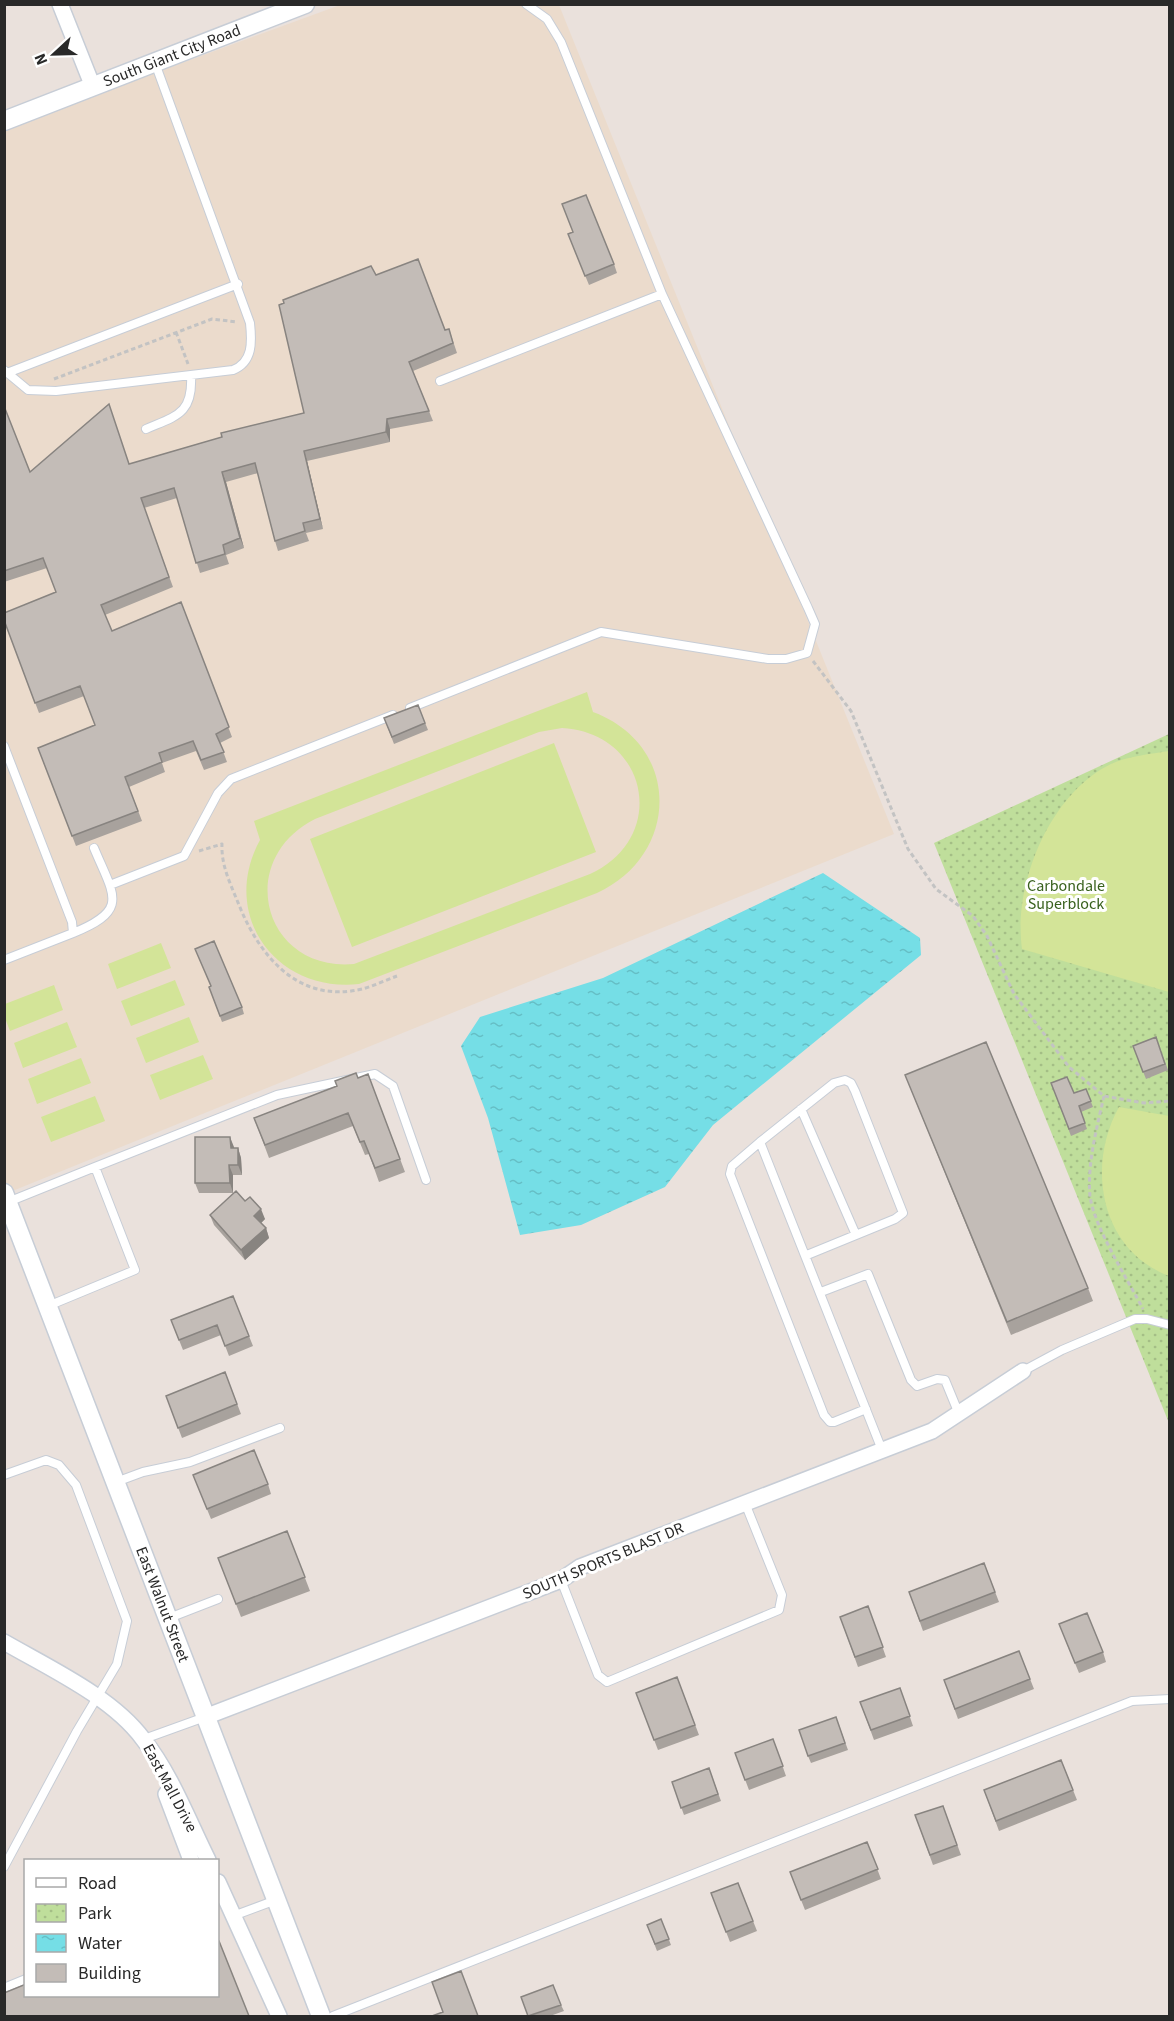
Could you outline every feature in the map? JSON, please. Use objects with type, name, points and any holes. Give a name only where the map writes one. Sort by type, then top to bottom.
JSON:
[{"type":"street","points":[[60,4],[93,87]]},
{"type":"street","name":"South Giant City Road","points":[[4,121],[305,4]]},
{"type":"street","name":"East Walnut Street","points":[[6,1198],[321,2016]]},
{"type":"street","name":"SOUTH SPORTS BLAST DR","points":[[205,1717],[561,1580],[579,1567],[932,1431],[1023,1371]]},
{"type":"street","name":"East Mall Drive","points":[[4,1642],[97,1698],[146,1743],[206,1859]]},
{"type":"street","points":[[146,1743],[192,1859]]},
{"type":"street","points":[[219,1886],[226,1910],[279,2016]]},
{"type":"lane","points":[[110,885],[184,856],[218,793],[231,779],[601,633],[768,659],[786,659],[807,653],[815,624],[662,294],[561,42],[547,19],[526,4]]},
{"type":"lane","points":[[155,63],[238,284],[250,323],[251,344],[247,358],[233,370],[47,391],[28,390],[6,372],[238,284]]},
{"type":"lane","points":[[440,381],[662,294]]},
{"type":"lane","points":[[146,429],[180,414],[190,398],[190,376]]},
{"type":"lane","points":[[4,746],[72,922],[73,933]]},
{"type":"lane","points":[[4,960],[73,933],[107,916],[113,903],[110,885],[94,848]]},
{"type":"lane","points":[[6,1198],[95,1167],[277,1095],[375,1074],[393,1086],[426,1179]]},
{"type":"lane","points":[[807,1255],[900,1216],[903,1207],[855,1091],[851,1083],[840,1080],[760,1142],[732,1166],[730,1174],[824,1415],[830,1422],[834,1422],[866,1409]]},
{"type":"lane","points":[[801,1109],[856,1235]]},
{"type":"lane","points":[[760,1142],[807,1255],[882,1450]]},
{"type":"lane","points":[[48,1306],[135,1270],[95,1167]]},
{"type":"lane","points":[[821,1292],[868,1274],[910,1380],[917,1386],[937,1379],[945,1380],[959,1415]]},
{"type":"lane","points":[[1023,1371],[1062,1350],[1120,1324],[1147,1319],[1170,1325]]},
{"type":"lane","points":[[116,1482],[143,1472],[190,1462],[280,1428]]},
{"type":"lane","points":[[4,1475],[46,1460],[59,1465],[69,1474],[85,1503],[127,1621],[117,1664],[5,1865]]},
{"type":"lane","points":[[561,1580],[598,1675],[607,1682],[779,1610],[782,1594],[745,1503]]},
{"type":"lane","points":[[168,1619],[218,1599]]},
{"type":"lane","points":[[333,2016],[1132,1701],[1170,1699]]},
{"type":"lane","points":[[146,1743],[205,1717]]},
{"type":"lane","points":[[226,1910],[276,1900]]},
{"type":"lane","points":[[4,1988],[24,1980]]},
{"type":"path","points":[[54,379],[212,318],[238,322]]},
{"type":"path","points":[[176,332],[188,366]]},
{"type":"path","points":[[807,653],[851,711],[908,849],[936,890],[973,916],[987,936],[1014,994],[1069,1067],[1104,1096],[1144,1103],[1170,1101]]},
{"type":"path","points":[[184,856],[222,844],[221,860],[257,943],[282,971],[304,984],[342,991],[362,989],[397,976]]},
{"type":"path","points":[[1104,1096],[1091,1169],[1090,1197],[1096,1218],[1147,1319]]},
{"type":"shaded area","points":[[340,5],[559,5],[894,834],[5,1194],[5,128]]},
{"type":"green space","points":[[587,692],[593,712],[622,728],[643,749],[655,774],[660,801],[656,828],[644,853],[624,876],[597,893],[359,984],[329,983],[303,976],[280,962],[263,944],[251,921],[246,895],[249,868],[260,840],[254,821]],"holes":[[[562,728],[591,734],[614,748],[630,767],[638,789],[639,813],[631,837],[615,858],[590,874],[354,964],[323,962],[298,950],[280,932],[270,910],[268,885],[274,860],[290,837],[315,819],[539,732]]]},
{"type":"green space","name":"Carbondale Superblock","points":[[1169,734],[1169,1423],[934,843]]},
{"type":"green space","points":[[554,743],[596,852],[352,947],[310,839]]},
{"type":"green space","points":[[1169,751],[1169,992],[1022,949],[1023,897],[1040,844],[1053,819],[1089,778],[1111,764],[1132,757]]},
{"type":"green space","points":[[161,943],[171,968],[117,989],[108,964]]},
{"type":"green space","points":[[175,980],[185,1005],[131,1026],[121,1001]]},
{"type":"green space","points":[[54,985],[63,1010],[10,1031],[5,1018],[5,1004]]},
{"type":"green space","points":[[189,1017],[199,1042],[146,1063],[136,1038]]},
{"type":"green space","points":[[67,1022],[77,1047],[23,1068],[14,1043]]},
{"type":"green space","points":[[203,1055],[213,1079],[160,1100],[150,1075]]},
{"type":"green space","points":[[81,1058],[91,1083],[37,1104],[28,1079]]},
{"type":"green space","points":[[95,1096],[105,1121],[51,1142],[41,1117]]},
{"type":"green space","points":[[1119,1107],[1169,1116],[1169,1276],[1146,1264],[1127,1247],[1114,1227],[1106,1204],[1102,1180],[1103,1155],[1109,1130]]},
{"type":"water","points":[[823,873],[920,938],[921,955],[713,1125],[665,1187],[581,1225],[520,1235],[488,1118],[461,1046],[480,1017],[603,978]]},
{"type":"building","points":[[586,195],[614,264],[585,276],[568,234],[573,232],[562,204]]},
{"type":"building","points":[[418,259],[445,330],[449,329],[453,343],[409,362],[429,411],[387,419],[386,432],[304,451],[320,519],[303,523],[305,531],[275,541],[255,463],[222,472],[240,538],[223,545],[225,554],[196,563],[174,488],[141,498],[169,577],[101,605],[112,631],[181,602],[229,727],[216,734],[224,752],[201,760],[193,741],[159,753],[162,762],[125,777],[138,811],[72,836],[38,748],[95,725],[80,686],[35,703],[4,620],[4,613],[56,592],[43,558],[4,571],[4,406],[30,472],[109,404],[129,464],[222,437],[221,433],[304,413],[279,305],[284,303],[283,300],[371,266],[376,275]]},
{"type":"building","points":[[418,705],[425,723],[392,737],[384,718]]},
{"type":"building","points":[[214,941],[242,1007],[220,1016],[209,987],[211,986],[195,949]]},
{"type":"building","points":[[1156,1037],[1165,1064],[1143,1072],[1133,1046]]},
{"type":"building","points":[[986,1042],[1088,1288],[1007,1322],[905,1075]]},
{"type":"building","points":[[356,1073],[358,1078],[368,1074],[400,1159],[375,1168],[364,1141],[360,1142],[348,1113],[265,1145],[254,1118],[337,1086],[335,1081]]},
{"type":"building","points":[[1067,1077],[1074,1093],[1086,1089],[1091,1101],[1079,1106],[1085,1123],[1069,1129],[1051,1083]]},
{"type":"building","points":[[195,1137],[230,1137],[231,1148],[238,1148],[238,1165],[229,1165],[230,1183],[195,1183]]},
{"type":"building","points":[[236,1191],[245,1201],[250,1197],[261,1209],[254,1216],[266,1228],[241,1250],[210,1215]]},
{"type":"building","points":[[233,1296],[249,1336],[225,1346],[217,1325],[179,1340],[171,1320]]},
{"type":"building","points":[[225,1372],[237,1404],[178,1428],[166,1396]]},
{"type":"building","points":[[254,1450],[268,1484],[207,1509],[193,1475]]},
{"type":"building","points":[[287,1531],[305,1577],[236,1604],[218,1558]]},
{"type":"building","points":[[984,1563],[995,1592],[920,1621],[909,1592]]},
{"type":"building","points":[[868,1606],[883,1647],[855,1657],[840,1617]]},
{"type":"building","points":[[1087,1613],[1103,1652],[1075,1663],[1059,1624]]},
{"type":"building","points":[[1019,1651],[1030,1679],[955,1709],[944,1680]]},
{"type":"building","points":[[677,1677],[695,1725],[654,1740],[636,1693]]},
{"type":"building","points":[[900,1688],[910,1716],[871,1730],[860,1702]]},
{"type":"building","points":[[836,1717],[845,1743],[808,1756],[799,1730]]},
{"type":"building","points":[[773,1739],[783,1766],[745,1780],[735,1753]]},
{"type":"building","points":[[1061,1760],[1073,1790],[996,1821],[984,1790]]},
{"type":"building","points":[[709,1768],[718,1794],[681,1808],[672,1782]]},
{"type":"building","points":[[943,1806],[957,1845],[930,1855],[915,1815]]},
{"type":"building","points":[[867,1842],[878,1869],[801,1900],[790,1872]]},
{"type":"building","points":[[738,1883],[753,1921],[726,1932],[711,1893]]},
{"type":"building","points":[[661,1919],[669,1939],[655,1944],[647,1925]]},
{"type":"building","points":[[219,1941],[249,2016],[4,2016],[4,1993],[24,1985],[24,1997],[219,1997]]},
{"type":"building","points":[[461,1971],[478,2016],[432,2016],[443,2012],[432,1982]]},
{"type":"building","points":[[553,1985],[561,2005],[528,2016],[521,1997]]}]
